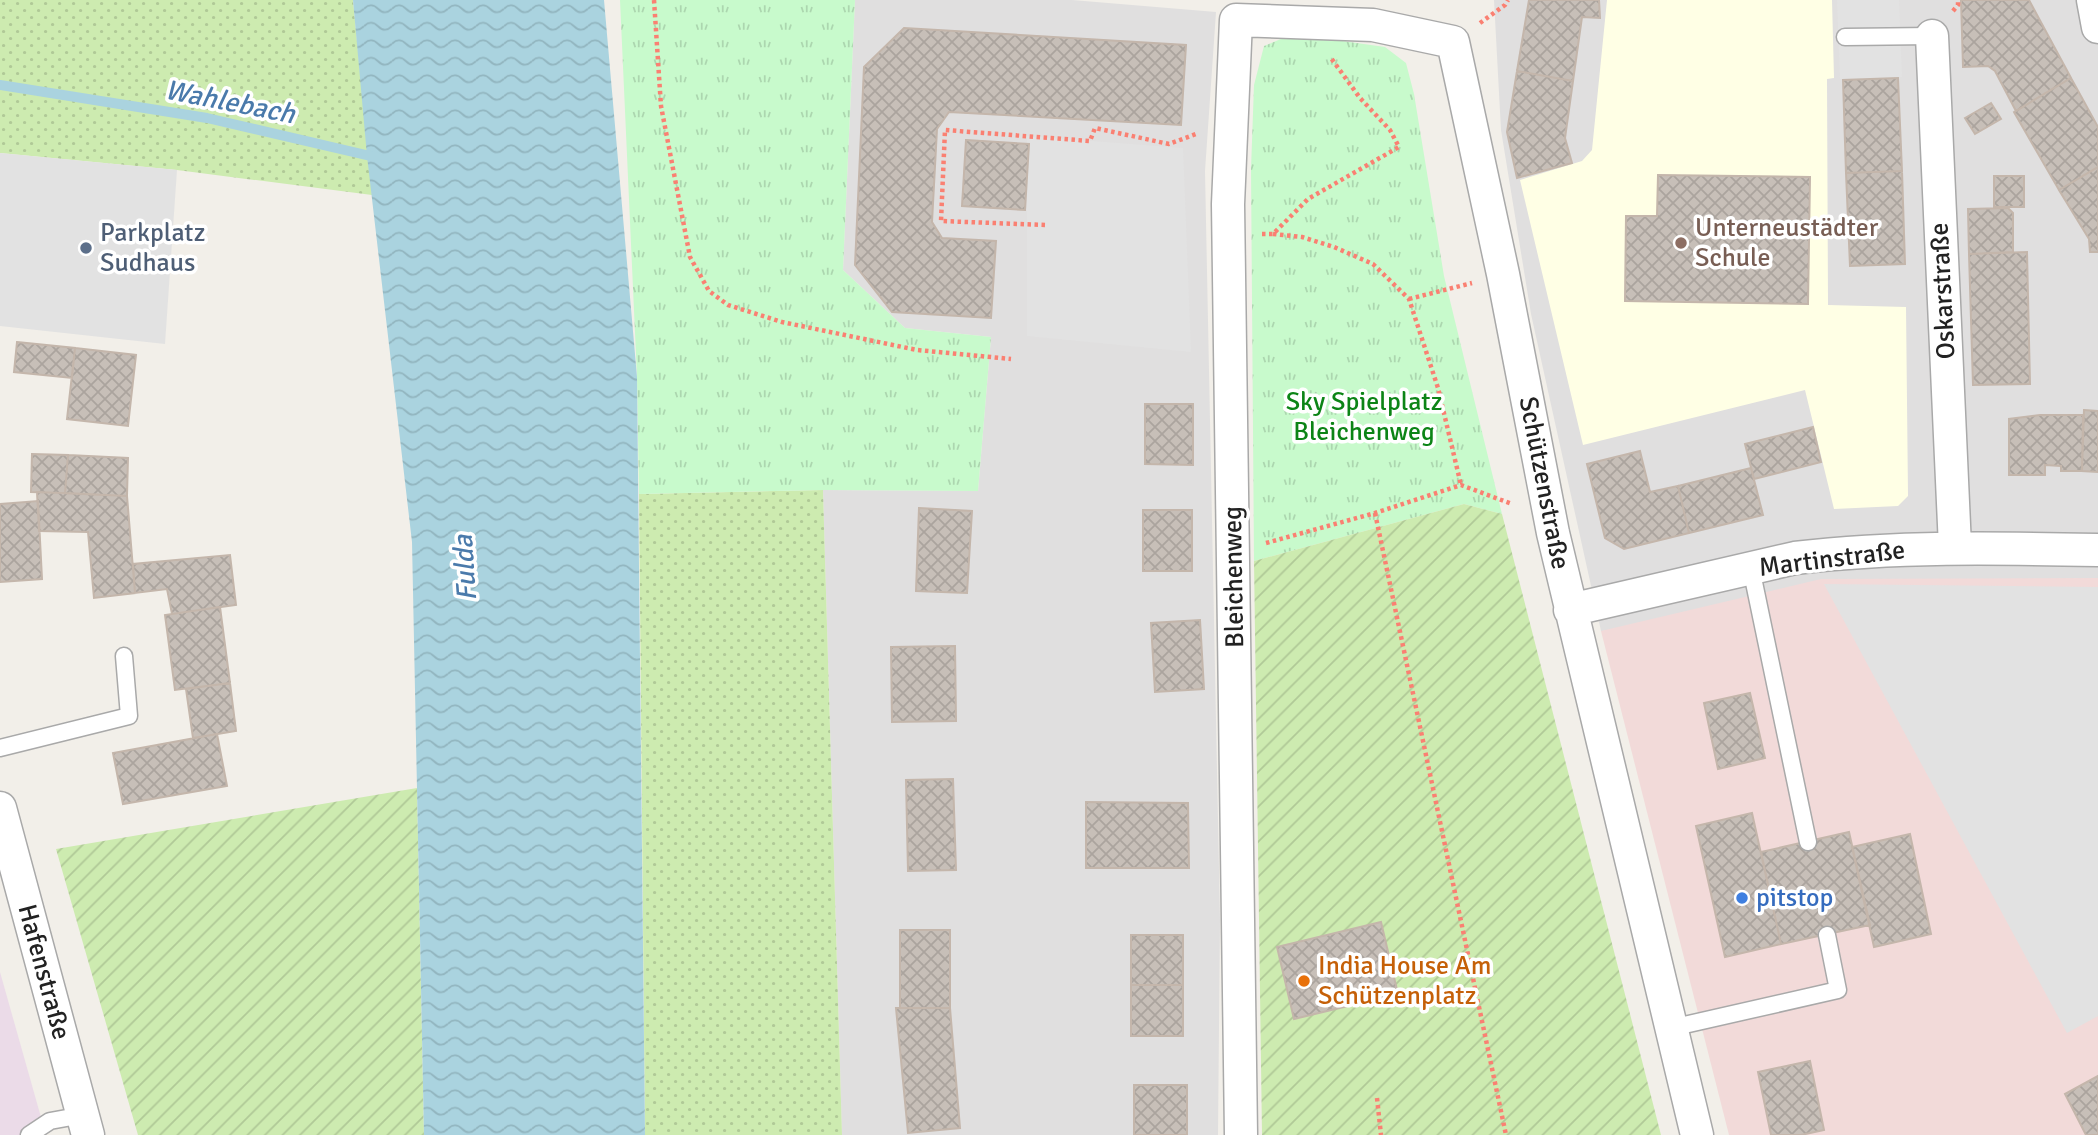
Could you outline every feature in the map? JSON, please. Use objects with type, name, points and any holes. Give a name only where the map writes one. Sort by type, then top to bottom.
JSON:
[{"type":"street","points":[[2093,0],[2098,27]]},
{"type":"street","name":"Schützenstraße","points":[[1236,20],[1373,24],[1453,42],[1503,274],[1570,610],[1697,1135]]},
{"type":"street","name":"Bleichenweg","points":[[1236,20],[1230,123],[1228,234],[1241,1135]]},
{"type":"street","name":"Oskarstraße","points":[[1931,36],[1955,547]]},
{"type":"street","name":"Martinstraße","points":[[1570,610],[1795,558],[1829,554],[1955,547],[2098,550]]},
{"type":"street","name":"Hafenstraße","points":[[0,808],[85,1125]]},
{"type":"lane","points":[[1845,37],[1931,36]]},
{"type":"lane","points":[[1751,568],[1808,842]]},
{"type":"lane","points":[[0,748],[128,716],[124,656]]},
{"type":"lane","points":[[1671,1028],[1838,990],[1827,934]]},
{"type":"lane","points":[[29,1135],[50,1121],[85,1125]]},
{"type":"path","points":[[654,0],[662,106],[690,257],[709,290],[728,305],[782,322],[917,350],[1010,359]]},
{"type":"path","points":[[1273,234],[1308,199],[1399,147],[1390,130],[1360,98],[1306,22]]},
{"type":"path","points":[[1045,225],[941,220],[945,130],[1090,141],[1095,128],[1169,144],[1230,123]]},
{"type":"path","points":[[1228,234],[1302,237],[1334,247],[1373,264],[1409,299],[1438,388],[1461,485]]},
{"type":"path","points":[[1409,299],[1459,287]]},
{"type":"path","points":[[1234,551],[1375,513],[1461,485],[1513,504]]},
{"type":"path","points":[[1375,513],[1507,1135]]},
{"type":"path","points":[[1377,1098],[1381,1135]]},
{"type":"shaded area","points":[[855,0],[1072,0],[1216,12],[1205,171],[1220,920],[1218,1135],[842,1135],[823,490],[978,491],[991,337],[905,328],[843,270]]},
{"type":"shaded area","points":[[1494,0],[2098,0],[2098,592],[1601,631],[1531,314],[1501,130]]},
{"type":"shaded area","name":"Unterneustädter Schule","points":[[1607,0],[1832,0],[1834,78],[1827,79],[1828,305],[1906,307],[1908,496],[1898,506],[1834,509],[1805,390],[1583,445],[1520,180],[1582,161],[1592,150]]},
{"type":"shaded area","points":[[1837,0],[1899,0],[1902,77],[1840,79]]},
{"type":"shaded area","points":[[1027,136],[1183,148],[1191,352],[1027,336]]},
{"type":"shaded area","name":"Parkplatz Sudhaus","points":[[0,153],[177,170],[165,344],[0,326]]},
{"type":"shaded area","points":[[2098,578],[2098,1135],[1729,1135],[1601,631],[1821,579]]},
{"type":"shaded area","points":[[1824,584],[2098,587],[2098,1016],[2067,1033]]},
{"type":"shaded area","points":[[0,972],[46,1135],[0,1135]]},
{"type":"green space","points":[[0,0],[353,0],[372,195],[177,170],[0,153]]},
{"type":"green space","points":[[620,0],[855,0],[843,270],[905,328],[991,337],[978,491],[823,490],[639,494],[637,377]]},
{"type":"green space","name":"Sky Spielplatz Bleichenweg","points":[[1293,34],[1385,47],[1406,63],[1414,94],[1444,276],[1502,514],[1464,504],[1254,561],[1251,169],[1254,85],[1264,46]]},
{"type":"green space","points":[[823,490],[842,1135],[645,1135],[639,494]]},
{"type":"green space","points":[[1464,504],[1502,514],[1661,1135],[1262,1135],[1254,561]]},
{"type":"green space","points":[[417,788],[424,1135],[138,1135],[56,849]]},
{"type":"water","name":"Fulda","points":[[353,0],[604,0],[637,377],[645,1135],[424,1135],[412,542],[367,156]]},
{"type":"building","points":[[1529,0],[1599,0],[1600,18],[1582,17],[1573,81],[1517,71]]},
{"type":"building","points":[[1961,0],[2029,0],[2071,78],[2016,111],[1995,71],[1988,66],[1963,67]]},
{"type":"building","points":[[904,28],[1186,45],[1181,125],[949,112],[937,129],[932,222],[942,238],[996,241],[991,318],[892,312],[855,265],[864,67]]},
{"type":"building","points":[[1517,71],[1573,81],[1565,138],[1572,163],[1517,178],[1507,132]]},
{"type":"building","points":[[1898,78],[1902,171],[1846,173],[1843,80]]},
{"type":"building","points":[[2071,78],[2098,127],[2098,167],[2059,190],[2014,112]]},
{"type":"building","points":[[1991,103],[2001,119],[1975,134],[1965,118]]},
{"type":"building","points":[[966,140],[1029,144],[1025,210],[962,206]]},
{"type":"building","points":[[2098,167],[2098,252],[2090,252],[2089,239],[2059,190]]},
{"type":"building","points":[[1902,171],[1905,264],[1850,266],[1846,173]]},
{"type":"building","points":[[1658,175],[1810,177],[1808,304],[1625,301],[1626,216],[1657,216]]},
{"type":"building","points":[[1994,176],[2024,176],[2024,207],[1994,207]]},
{"type":"building","points":[[2008,208],[2013,213],[2013,252],[1969,254],[1968,209]]},
{"type":"building","points":[[2027,252],[2030,384],[1973,385],[1969,254]]},
{"type":"building","points":[[17,342],[75,348],[72,378],[14,372]]},
{"type":"building","points":[[75,348],[136,355],[128,426],[67,419]]},
{"type":"building","points":[[1145,404],[1193,404],[1193,465],[1145,464]]},
{"type":"building","points":[[2084,410],[2098,411],[2098,472],[2082,471]]},
{"type":"building","points":[[2040,415],[2083,415],[2082,471],[2061,471],[2061,466],[2045,465],[2045,475],[2009,475],[2009,419]]},
{"type":"building","points":[[1813,427],[1821,462],[1754,479],[1745,444]]},
{"type":"building","points":[[1640,451],[1650,492],[1678,486],[1689,533],[1624,549],[1605,538],[1587,464]]},
{"type":"building","points":[[32,454],[68,455],[65,493],[31,492]]},
{"type":"building","points":[[68,455],[128,458],[127,496],[65,493]]},
{"type":"building","points":[[1751,468],[1763,515],[1689,533],[1678,486]]},
{"type":"building","points":[[37,492],[127,496],[135,593],[94,598],[88,532],[39,531]]},
{"type":"building","points":[[38,501],[42,579],[0,582],[0,504]]},
{"type":"building","points":[[919,508],[972,511],[967,593],[916,591]]},
{"type":"building","points":[[1143,510],[1192,510],[1192,571],[1143,571]]},
{"type":"building","points":[[230,555],[236,605],[172,614],[167,589],[135,593],[133,564]]},
{"type":"building","points":[[220,607],[230,683],[175,690],[165,615]]},
{"type":"building","points":[[1200,620],[1204,689],[1155,692],[1151,623]]},
{"type":"building","points":[[955,646],[956,721],[892,722],[891,647]]},
{"type":"building","points":[[230,683],[236,731],[193,738],[186,689]]},
{"type":"building","points":[[1750,693],[1765,758],[1718,769],[1704,703]]},
{"type":"building","points":[[217,734],[227,786],[123,804],[113,753]]},
{"type":"building","points":[[953,779],[956,870],[908,871],[906,780]]},
{"type":"building","points":[[1086,802],[1188,803],[1189,868],[1086,868]]},
{"type":"building","name":"pitstop","points":[[1752,813],[1781,944],[1725,957],[1696,826]]},
{"type":"building","points":[[1849,832],[1870,925],[1781,944],[1761,852]]},
{"type":"building","points":[[1910,834],[1931,934],[1874,947],[1852,847]]},
{"type":"building","points":[[1381,922],[1398,994],[1294,1019],[1277,947]]},
{"type":"building","points":[[900,930],[950,930],[950,1008],[900,1008]]},
{"type":"building","points":[[1131,935],[1183,935],[1183,985],[1131,985]]},
{"type":"building","points":[[1131,985],[1183,985],[1183,1036],[1131,1036]]},
{"type":"building","points":[[896,1008],[950,1008],[960,1128],[908,1133]]},
{"type":"building","points":[[1810,1061],[1824,1130],[1801,1135],[1771,1135],[1758,1072]]},
{"type":"building","points":[[2098,1076],[2098,1135],[2086,1135],[2065,1094]]},
{"type":"building","points":[[1134,1085],[1187,1085],[1187,1135],[1134,1135]]},
{"type":"waterway","name":"Wahlebach","points":[[0,85],[207,118],[379,158]]},
{"type":"place","name":"Unterneustädter Schule","points":[[1681,243]]},
{"type":"place","name":"Parkplatz Sudhaus","points":[[86,248]]},
{"type":"place","name":"pitstop","points":[[1742,898]]},
{"type":"place","name":"India House Am Schützenplatz","points":[[1304,981]]}]
